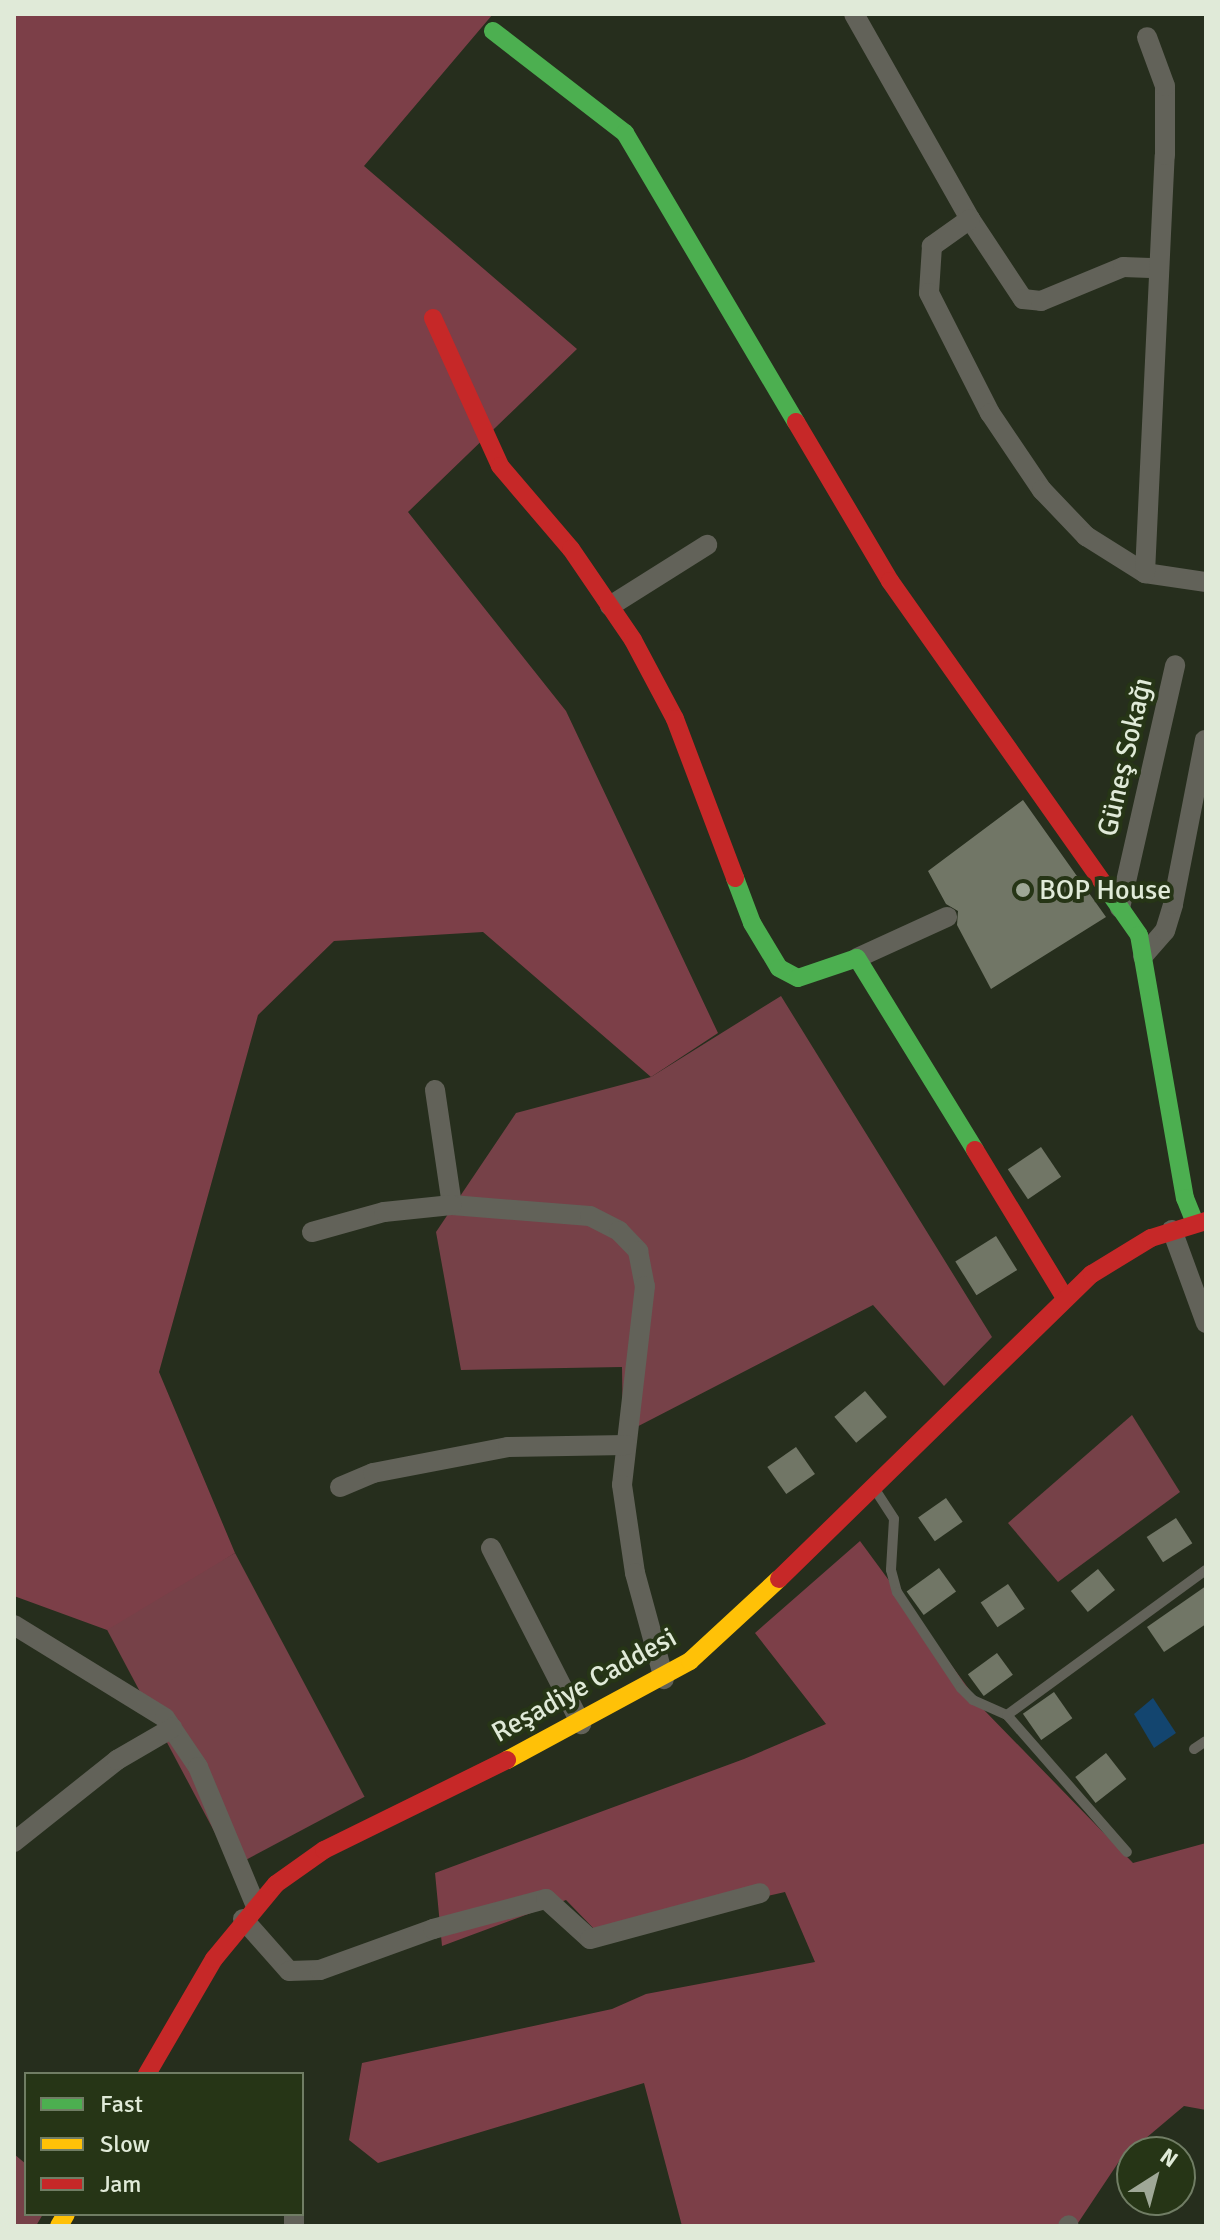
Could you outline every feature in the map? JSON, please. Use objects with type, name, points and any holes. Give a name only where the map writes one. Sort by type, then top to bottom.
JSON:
[{"type":"street","points":[[854,14],[970,219],[1017,293],[1029,301],[1123,267],[1157,268]]},
{"type":"street","points":[[493,31],[625,133],[890,581],[1139,935],[1185,1198],[1200,1222]]},
{"type":"street","points":[[1145,573],[1165,86],[1147,37]]},
{"type":"street","points":[[970,219],[932,246],[927,266],[929,293],[990,413],[1042,490],[1086,536],[1145,573],[1206,582]]},
{"type":"street","points":[[433,318],[500,466],[571,549],[610,606],[675,719],[752,923],[779,968],[798,978],[857,958],[947,917]]},
{"type":"street","points":[[610,606],[707,545]]},
{"type":"street","name":"Güneş Sokağı","points":[[1120,908],[1175,665]]},
{"type":"street","points":[[1143,956],[1165,931],[1173,904],[1205,740]]},
{"type":"street","points":[[857,958],[1065,1298]]},
{"type":"street","points":[[435,1090],[452,1205]]},
{"type":"street","points":[[312,1232],[384,1212],[452,1205],[590,1216],[619,1231],[638,1251],[645,1286],[622,1485],[635,1573],[664,1679]]},
{"type":"street","name":"Reşadiye Caddesi","points":[[148,2072],[249,1911],[324,1850],[581,1724],[664,1679],[718,1639],[875,1490],[1065,1298],[1120,1255],[1172,1230],[1200,1222]]},
{"type":"street","points":[[1172,1230],[1206,1323]]},
{"type":"street","points":[[340,1487],[373,1473],[508,1447],[626,1445]]},
{"type":"street","points":[[491,1548],[581,1724]]},
{"type":"street","points":[[14,1625],[108,1678],[172,1728],[198,1767],[249,1911],[289,1971],[320,1970],[433,1929],[546,1899],[590,1939],[760,1893]]},
{"type":"street","points":[[14,1842],[117,1760],[172,1728]]},
{"type":"lane","points":[[875,1490],[894,1519],[891,1570],[897,1592],[961,1688],[973,1700],[1007,1715],[1127,1852]]},
{"type":"lane","points":[[1007,1715],[1206,1570]]},
{"type":"lane","points":[[1194,1749],[1206,1741]]},
{"type":"shaded area","points":[[14,14],[493,14],[364,166],[577,349],[408,512],[566,711],[718,1033],[651,1077],[483,932],[334,941],[258,1015],[159,1372],[235,1553],[107,1630],[14,1596]]},
{"type":"shaded area","points":[[781,996],[992,1337],[944,1386],[873,1305],[623,1434],[622,1367],[461,1370],[436,1232],[516,1113],[651,1077]]},
{"type":"shaded area","points":[[1132,1415],[1180,1492],[1058,1582],[1008,1523]]},
{"type":"shaded area","points":[[860,1541],[985,1711],[1133,1863],[1206,1843],[1206,2110],[1184,2106],[1148,2136],[1116,2136],[1116,2166],[1076,2226],[682,2226],[644,2083],[378,2163],[349,2140],[362,2063],[612,2009],[646,1994],[815,1962],[785,1892],[599,1934],[566,1900],[442,1946],[435,1873],[744,1759],[826,1724],[755,1633]]},
{"type":"shaded area","points":[[235,1553],[365,1797],[233,1867],[103,1623]]},
{"type":"shaded area","points":[[14,2154],[24,2162],[24,2216],[42,2216],[36,2226],[14,2226]]},
{"type":"water","points":[[1153,1698],[1176,1733],[1154,1748],[1134,1714]]},
{"type":"building","name":"BOP House","points":[[1023,800],[1106,917],[991,989],[957,925],[958,911],[946,904],[928,871]]},
{"type":"building","points":[[1041,1147],[1061,1177],[1028,1199],[1008,1169]]},
{"type":"building","points":[[996,1236],[1017,1270],[976,1295],[955,1261]]},
{"type":"building","points":[[865,1391],[887,1417],[856,1443],[834,1417]]},
{"type":"building","points":[[796,1447],[815,1474],[786,1494],[767,1467]]},
{"type":"building","points":[[946,1498],[963,1522],[935,1541],[918,1518]]},
{"type":"building","points":[[1176,1518],[1192,1543],[1163,1562],[1147,1537]]},
{"type":"building","points":[[939,1568],[956,1591],[924,1615],[907,1592]]},
{"type":"building","points":[[1098,1569],[1115,1590],[1088,1612],[1071,1591]]},
{"type":"building","points":[[1008,1584],[1025,1609],[997,1627],[981,1602]]},
{"type":"building","points":[[1206,1586],[1206,1624],[1164,1652],[1147,1627]]},
{"type":"building","points":[[997,1653],[1013,1675],[984,1696],[968,1674]]},
{"type":"building","points":[[1054,1692],[1072,1718],[1041,1740],[1023,1714]]},
{"type":"building","points":[[1106,1753],[1126,1779],[1096,1803],[1075,1777]]},
{"type":"traffic: fast","points":[[493,31],[625,133],[796,422]]},
{"type":"traffic: fast","points":[[735,878],[752,923],[779,968],[798,978],[857,958],[975,1150]]},
{"type":"traffic: fast","points":[[1109,892],[1139,935],[1185,1198],[1195,1223]]},
{"type":"traffic: slow","points":[[507,1760],[690,1661],[779,1579]]},
{"type":"traffic: slow","points":[[59,2226],[65,2216]]},
{"type":"traffic: jam","points":[[433,318],[500,466],[571,549],[633,640],[675,719],[735,878]]},
{"type":"traffic: jam","points":[[796,422],[890,581],[1109,892]]},
{"type":"traffic: jam","points":[[975,1150],[1065,1298]]},
{"type":"traffic: jam","points":[[779,1579],[1092,1274],[1151,1238],[1206,1221]]},
{"type":"traffic: jam","points":[[148,2072],[214,1959],[276,1884],[324,1850],[507,1760]]},
{"type":"place","name":"BOP House","points":[[1023,890]]}]
